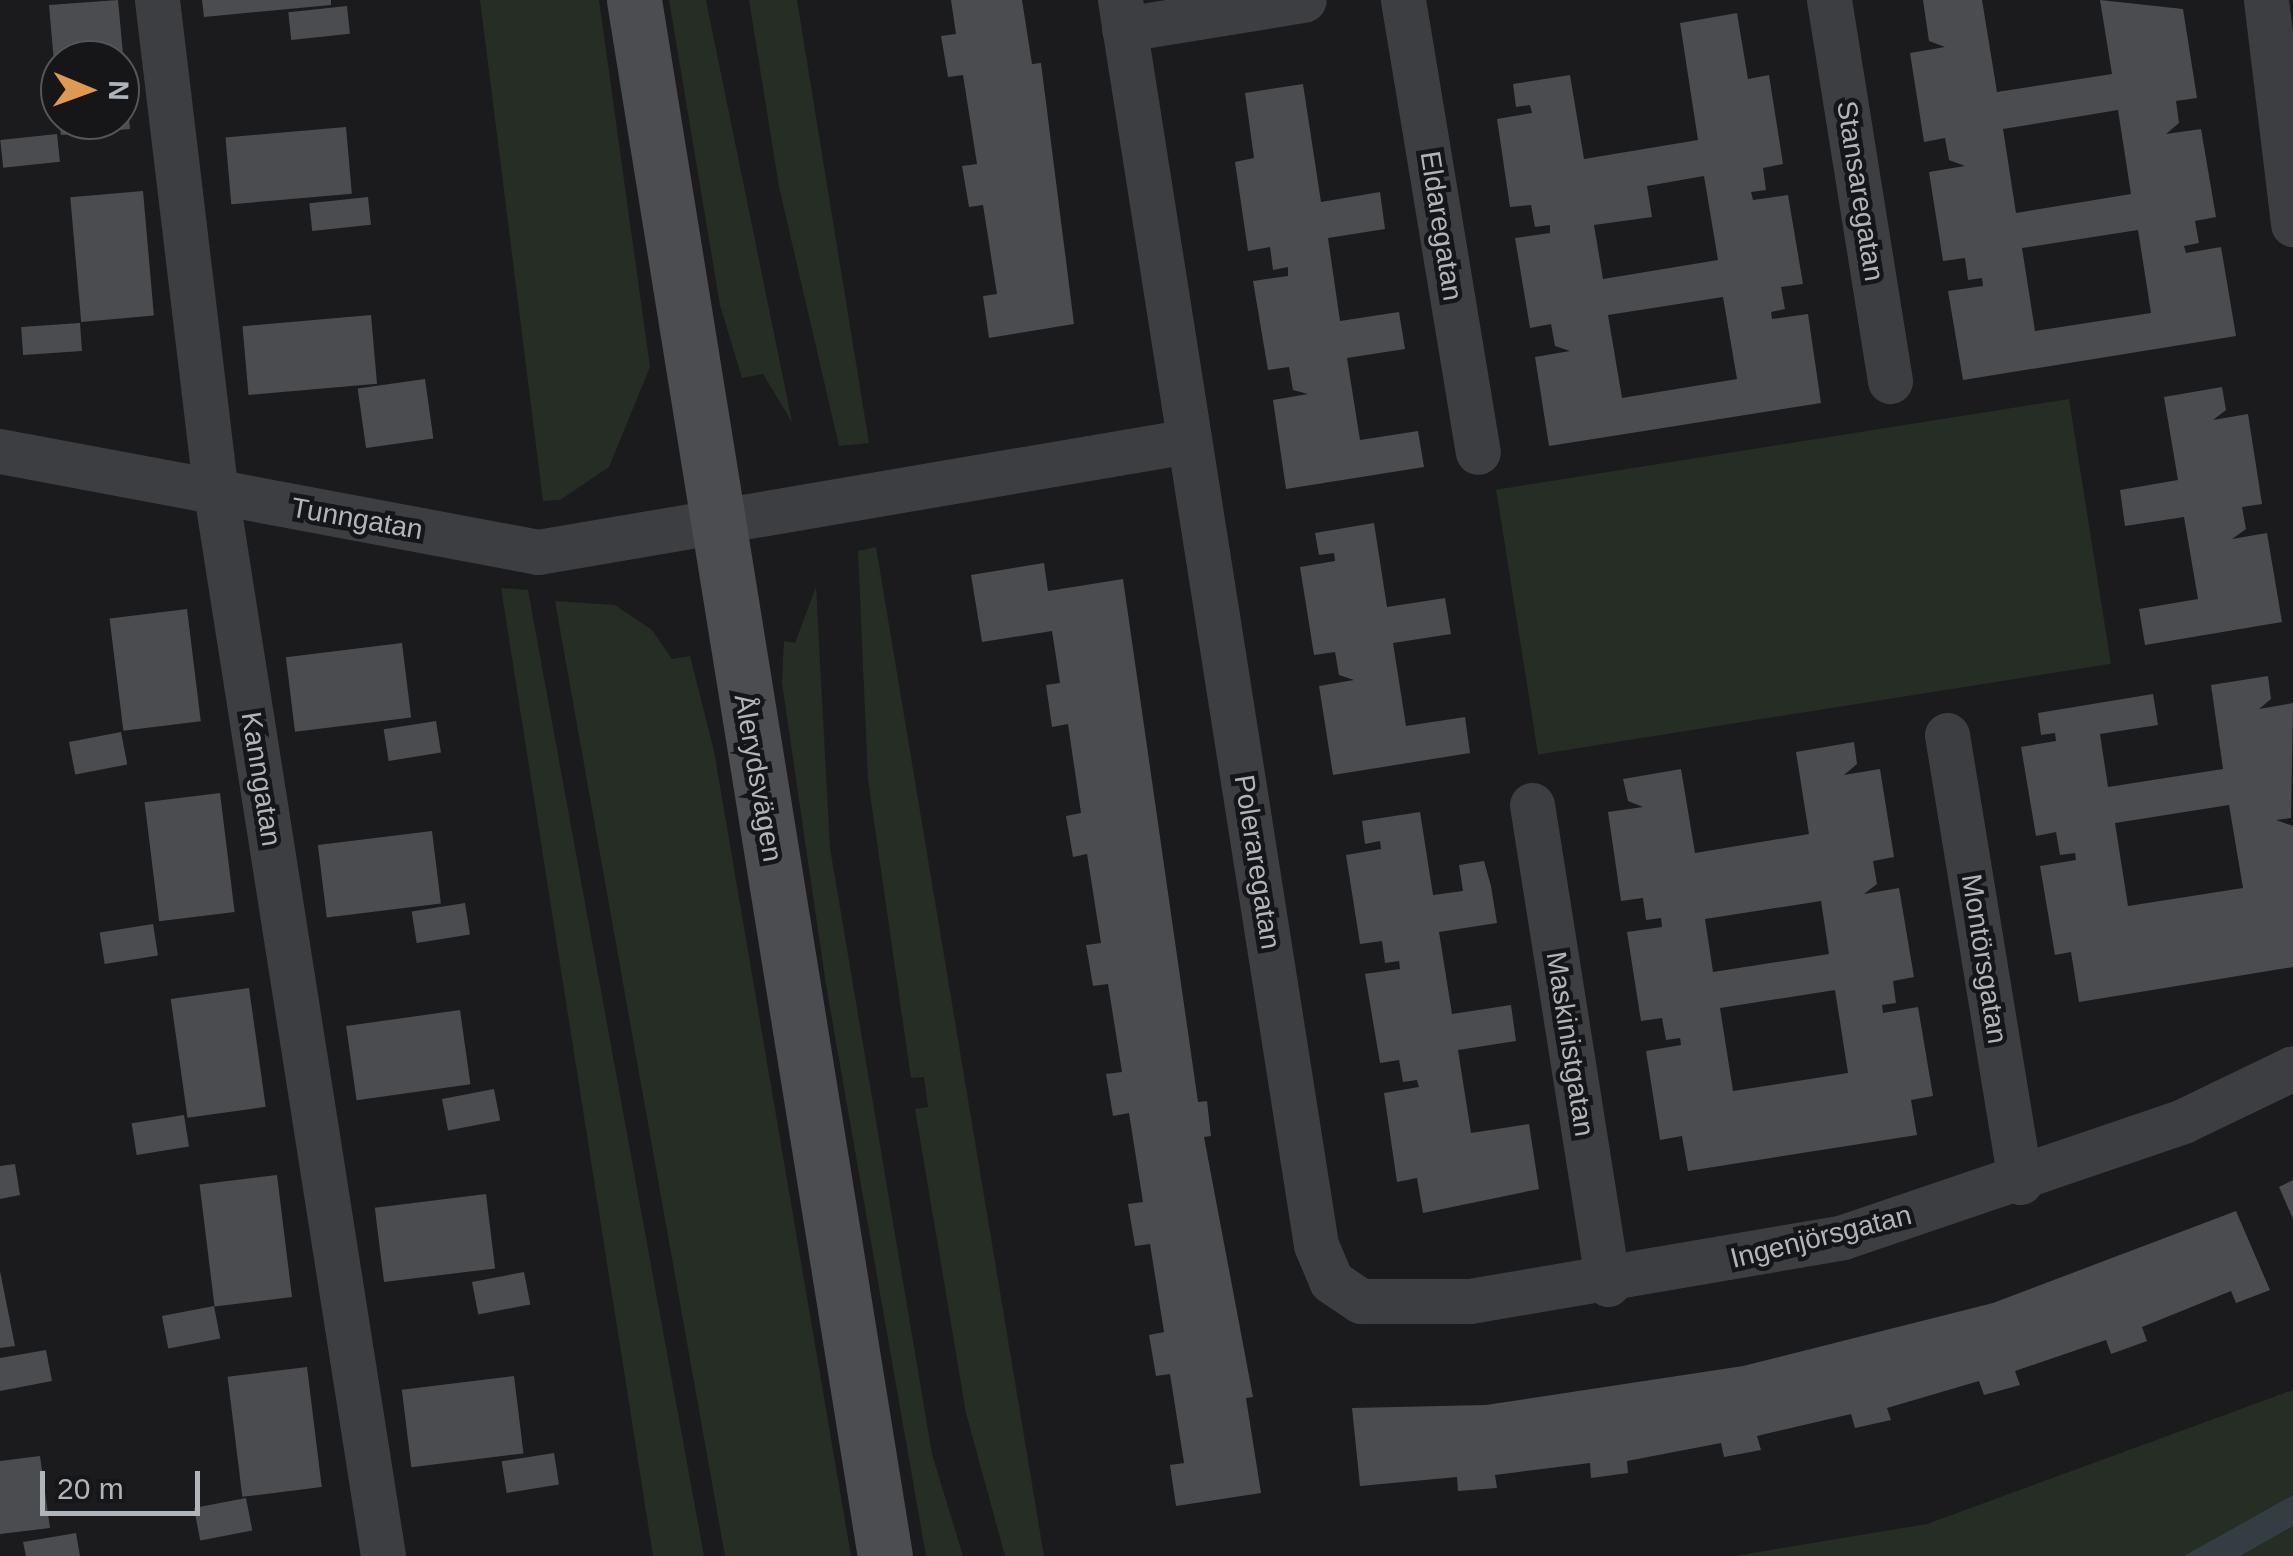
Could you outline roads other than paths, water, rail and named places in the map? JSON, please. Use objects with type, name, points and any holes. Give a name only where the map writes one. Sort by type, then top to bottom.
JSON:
[{"type":"main road","name":"Ålerydsvägen","points":[[634,0],[715,522],[885,1556]]},
{"type":"street","name":"Kanngatan","points":[[157,0],[216,493],[383,1556]]},
{"type":"street","points":[[1122,14],[1304,0]]},
{"type":"street","name":"Eldaregatan","points":[[1403,0],[1478,452]]},
{"type":"street","name":"Stansaregatan","points":[[1829,0],[1890,381]]},
{"type":"street","points":[[2266,0],[2293,224]]},
{"type":"street","name":"Poleraregatan","points":[[1122,14],[1316,1244],[1331,1281]]},
{"type":"street","points":[[715,522],[1188,442]]},
{"type":"street","name":"Tunngatan","points":[[0,451],[538,552],[715,522]]},
{"type":"street","name":"Montörsgatan","points":[[1948,735],[2020,1182]]},
{"type":"street","name":"Maskinistgatan","points":[[1532,805],[1608,1284]]},
{"type":"street","name":"Ingenjörsgatan","points":[[1331,1281],[1361,1302],[1395,1305],[1608,1284],[1843,1237],[2020,1182],[2183,1122],[2293,1068]]}]
